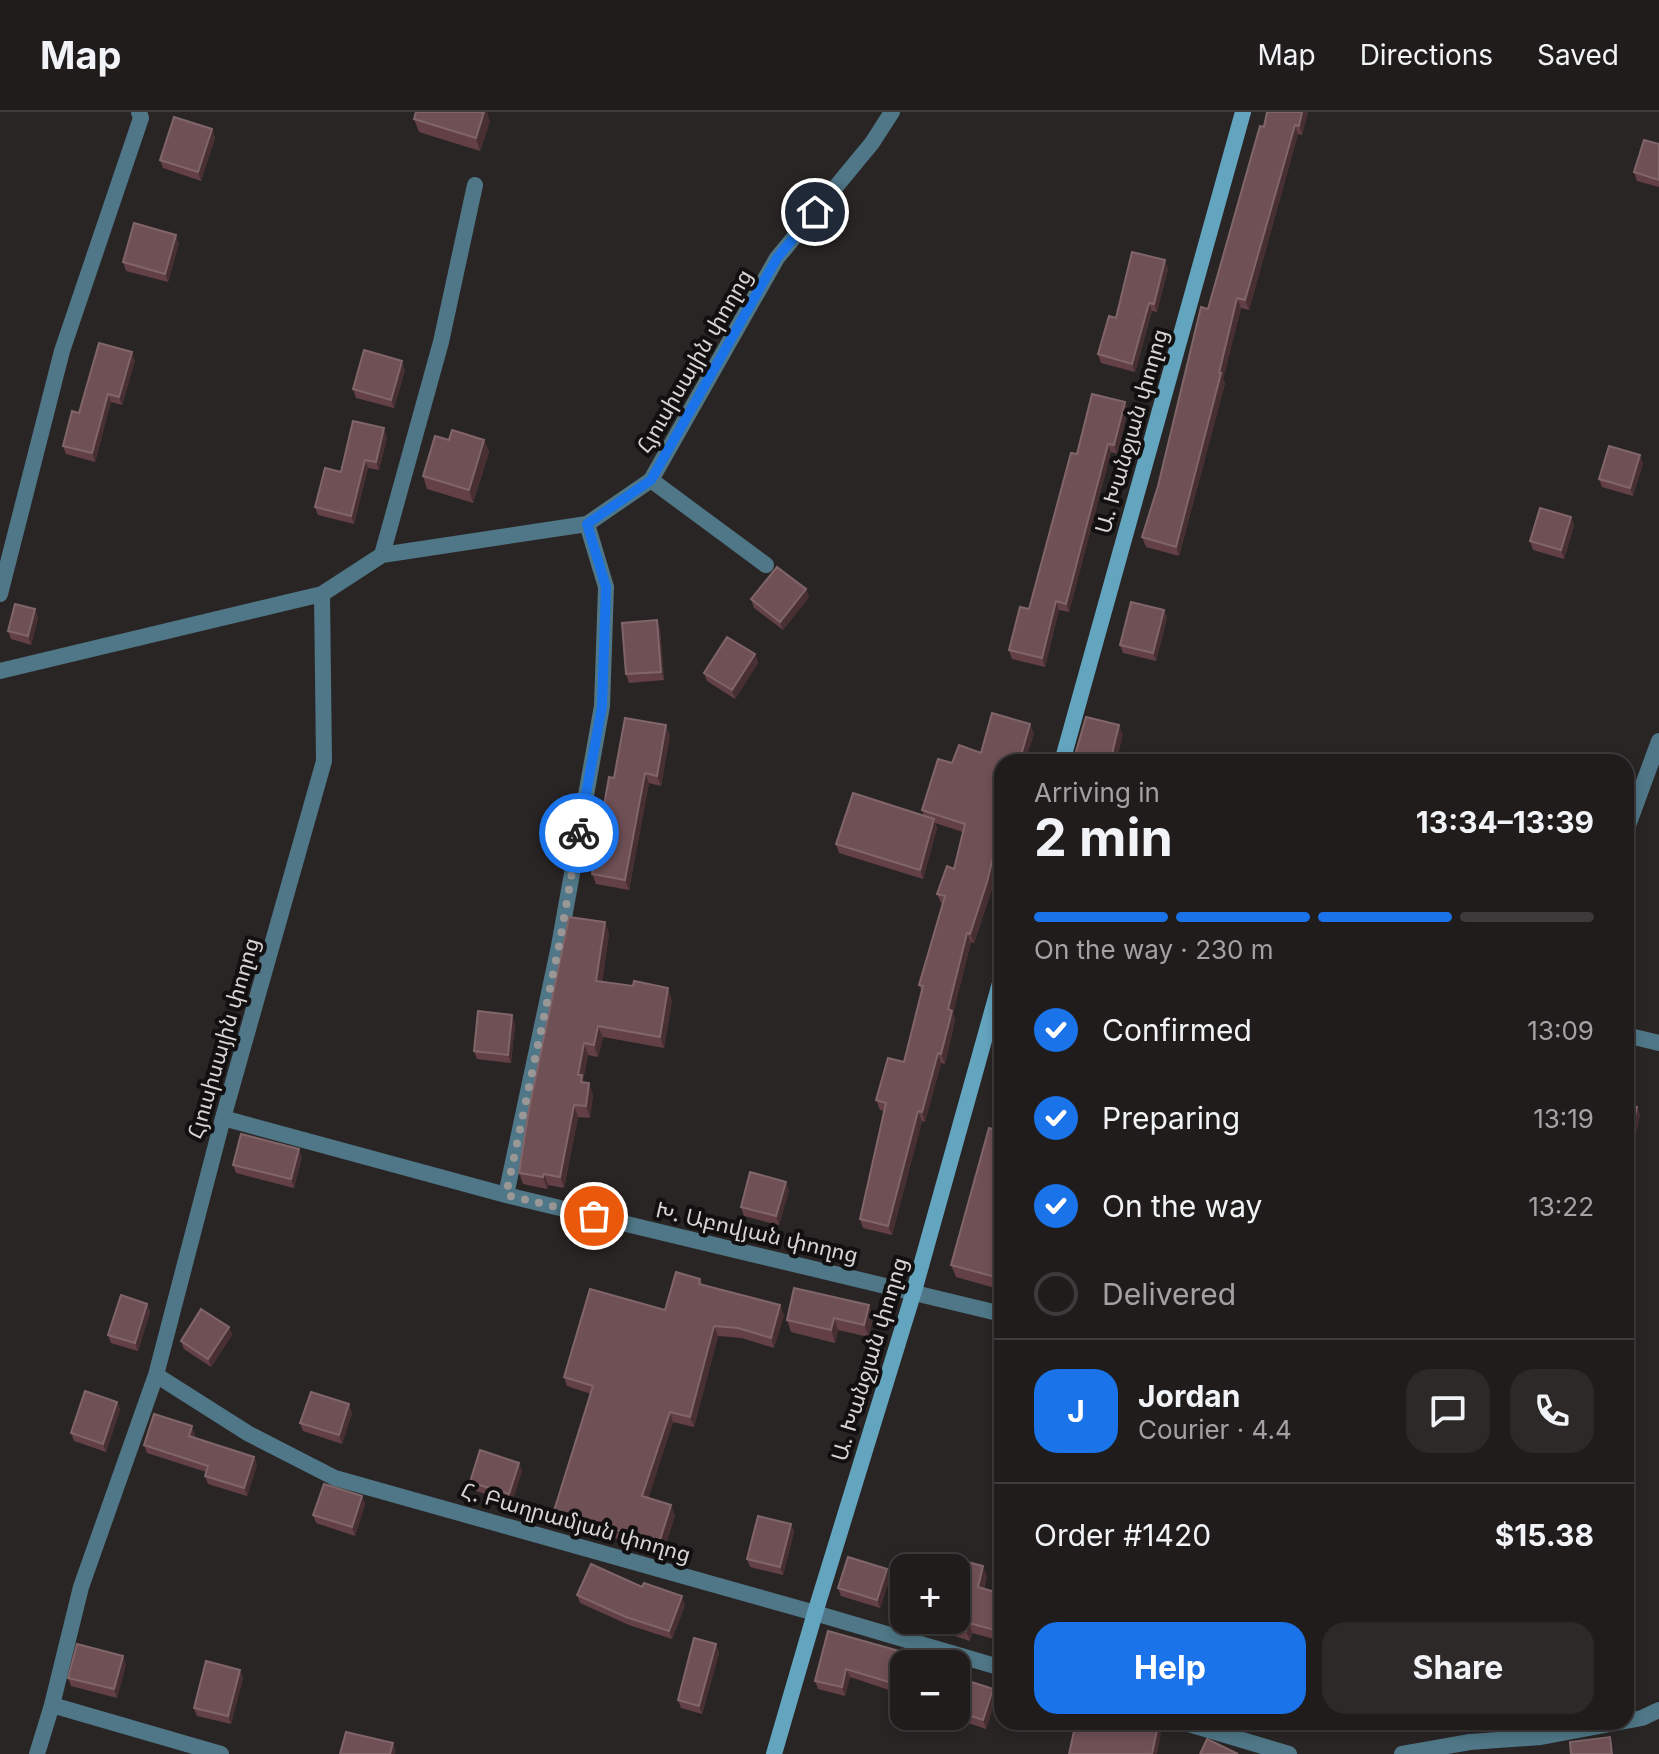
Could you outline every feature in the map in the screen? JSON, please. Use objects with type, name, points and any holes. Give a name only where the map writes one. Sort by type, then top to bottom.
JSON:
[{"type":"street","points":[[0,594],[62,351],[141,118],[139,112]]},
{"type":"street","name":"Հյուսիսային փողոց","points":[[37,1754],[81,1587],[156,1375],[223,1118],[324,761],[322,594],[382,555],[587,524],[651,480],[777,258],[872,143],[892,112]]},
{"type":"street","name":"Ա․ Խանջյան փողոց","points":[[1064,754],[1243,112]]},
{"type":"street","points":[[382,555],[441,342],[475,185]]},
{"type":"street","name":"Հյուսիսային փողոց","points":[[651,480],[766,565]]},
{"type":"street","points":[[506,1195],[559,946],[602,706],[606,587],[587,524]]},
{"type":"street","points":[[0,671],[322,594]]},
{"type":"street","points":[[1634,809],[1659,741]]},
{"type":"street","name":"Ա․ Խանջյան փողոց","points":[[774,1754],[914,1291],[994,1005]]},
{"type":"street","points":[[1634,1037],[1659,1043]]},
{"type":"street","name":"Խ․ Աբովյան փողոց","points":[[223,1118],[506,1195],[994,1312]]},
{"type":"street","name":"Հ․ Բաղրամյան փողոց","points":[[156,1375],[249,1434],[335,1478],[994,1666]]},
{"type":"street","points":[[52,1705],[221,1754]]},
{"type":"street","points":[[1634,1720],[1659,1710]]},
{"type":"street","points":[[1209,1730],[1289,1754]]},
{"type":"street","points":[[1402,1754],[1470,1742],[1541,1737],[1580,1730]]},
{"type":"building","points":[[416,112],[484,112],[476,138],[414,119]]},
{"type":"building","points":[[1267,112],[1302,112],[1299,126],[1295,125],[1245,300],[1237,298],[1176,547],[1142,537],[1158,486],[1201,307],[1208,309],[1260,126],[1264,127]]},
{"type":"building","points":[[174,117],[212,129],[198,172],[160,160]]},
{"type":"building","points":[[1644,140],[1659,144],[1659,180],[1634,172]]},
{"type":"building","points":[[134,223],[176,235],[165,274],[123,262]]},
{"type":"building","points":[[1132,252],[1165,260],[1154,304],[1149,303],[1132,364],[1098,354],[1109,316],[1116,318]]},
{"type":"building","points":[[99,343],[132,352],[119,397],[108,394],[92,453],[63,446],[72,411],[79,413]]},
{"type":"building","points":[[364,350],[402,361],[391,400],[353,389]]},
{"type":"building","points":[[1092,394],[1125,402],[1114,445],[1108,444],[1066,604],[1056,601],[1042,658],[1009,650],[1020,607],[1029,609],[1071,453],[1077,454]]},
{"type":"building","points":[[353,421],[384,428],[376,462],[365,460],[351,516],[315,507],[325,468],[341,472]]},
{"type":"building","points":[[452,430],[484,440],[469,490],[423,476],[435,436],[449,440]]},
{"type":"building","points":[[1609,446],[1640,455],[1630,488],[1599,479]]},
{"type":"building","points":[[1540,508],[1571,517],[1561,550],[1530,541]]},
{"type":"building","points":[[777,567],[806,589],[780,622],[751,599]]},
{"type":"building","points":[[1131,602],[1164,610],[1153,653],[1120,645]]},
{"type":"building","points":[[15,604],[35,609],[28,636],[8,631]]},
{"type":"building","points":[[657,620],[661,672],[626,674],[622,623]]},
{"type":"building","points":[[727,637],[755,654],[732,690],[704,673]]},
{"type":"building","points":[[992,713],[1030,724],[1021,754],[994,754],[994,853],[970,934],[967,933],[948,1009],[952,1011],[941,1054],[938,1053],[922,1112],[918,1111],[888,1226],[860,1219],[886,1103],[876,1100],[888,1058],[904,1062],[923,986],[919,985],[945,896],[937,894],[947,866],[954,869],[965,824],[922,810],[938,759],[952,763],[959,745],[981,753]]},
{"type":"building","points":[[1086,717],[1119,725],[1112,754],[1075,754]]},
{"type":"building","points":[[625,718],[666,725],[657,776],[645,773],[625,880],[592,874],[609,777],[614,778]]},
{"type":"building","points":[[853,793],[934,819],[920,870],[836,844]]},
{"type":"building","points":[[569,917],[605,922],[596,981],[633,986],[634,981],[668,988],[660,1037],[598,1026],[594,1045],[584,1043],[578,1075],[582,1075],[581,1082],[589,1083],[586,1106],[574,1105],[560,1177],[544,1174],[543,1177],[519,1173],[529,1109]]},
{"type":"building","points":[[478,1011],[512,1015],[508,1055],[474,1051]]},
{"type":"building","points":[[989,1128],[994,1130],[994,1277],[951,1265]]},
{"type":"building","points":[[241,1134],[299,1149],[291,1179],[233,1165]]},
{"type":"building","points":[[750,1172],[786,1182],[776,1216],[741,1207]]},
{"type":"building","points":[[676,1272],[700,1279],[699,1284],[780,1305],[771,1338],[738,1328],[714,1326],[690,1417],[670,1412],[642,1496],[671,1505],[659,1543],[569,1515],[568,1518],[553,1514],[593,1386],[564,1377],[590,1289],[665,1310]]},
{"type":"building","points":[[794,1288],[869,1305],[864,1325],[834,1318],[831,1330],[787,1320]]},
{"type":"building","points":[[121,1295],[147,1304],[135,1343],[108,1335]]},
{"type":"building","points":[[201,1309],[229,1327],[208,1359],[181,1341]]},
{"type":"building","points":[[85,1391],[117,1402],[103,1444],[71,1433]]},
{"type":"building","points":[[311,1392],[349,1404],[339,1435],[300,1423]]},
{"type":"building","points":[[154,1414],[192,1426],[189,1436],[254,1457],[244,1488],[205,1476],[208,1466],[144,1445]]},
{"type":"building","points":[[480,1450],[519,1463],[509,1494],[470,1482]]},
{"type":"building","points":[[324,1484],[362,1496],[352,1527],[313,1515]]},
{"type":"building","points":[[758,1516],[791,1524],[780,1567],[747,1559]]},
{"type":"building","points":[[848,1557],[887,1569],[877,1600],[838,1588]]},
{"type":"building","points":[[970,1563],[983,1566],[978,1587],[994,1592],[994,1630],[970,1623]]},
{"type":"building","points":[[591,1564],[642,1587],[644,1583],[682,1596],[669,1631],[626,1617],[577,1595]]},
{"type":"building","points":[[828,1631],[895,1650],[890,1650],[889,1682],[846,1669],[842,1687],[815,1681]]},
{"type":"building","points":[[694,1638],[716,1644],[699,1706],[678,1700]]},
{"type":"building","points":[[77,1644],[123,1656],[114,1689],[68,1678]]},
{"type":"building","points":[[206,1661],[240,1670],[228,1716],[194,1708]]},
{"type":"building","points":[[970,1682],[993,1689],[983,1720],[970,1716]]},
{"type":"building","points":[[1074,1730],[1157,1730],[1152,1754],[1069,1754]]},
{"type":"building","points":[[346,1732],[393,1743],[390,1754],[340,1754]]},
{"type":"building","points":[[1610,1737],[1612,1754],[1571,1754],[1570,1742]]},
{"type":"building","points":[[1207,1739],[1238,1754],[1200,1754]]},
{"type":"way so far","points":[[579,833],[559,946],[506,1195],[594,1216]]},
{"type":"route","points":[[579,833],[602,706],[606,587],[587,524],[651,480],[777,258],[815,212]]}]
